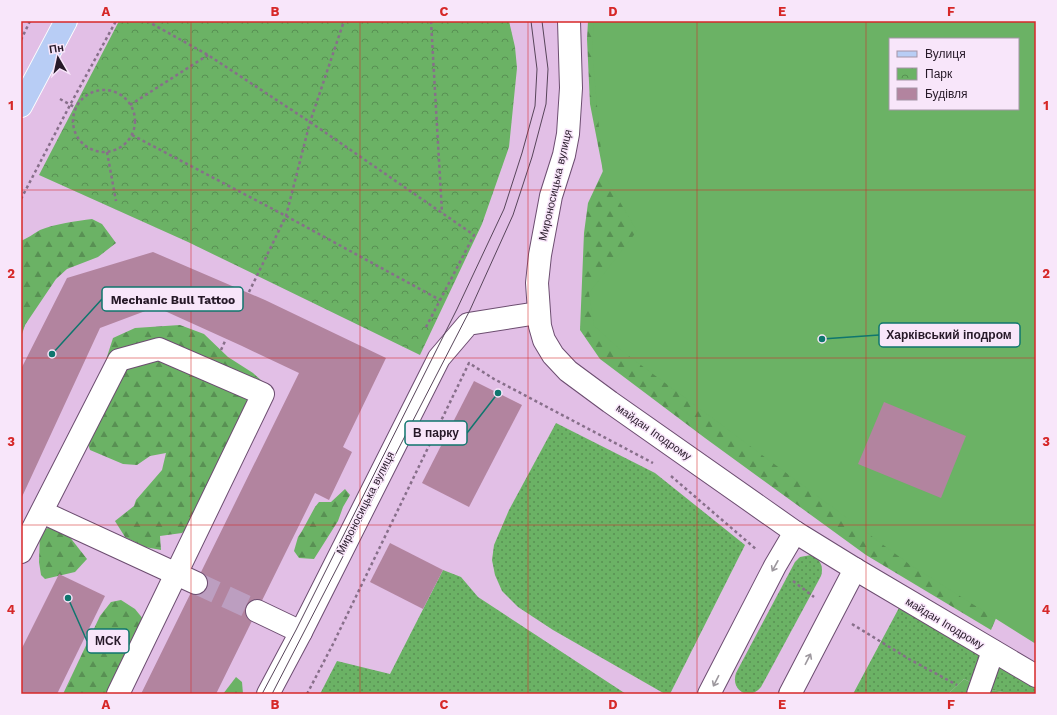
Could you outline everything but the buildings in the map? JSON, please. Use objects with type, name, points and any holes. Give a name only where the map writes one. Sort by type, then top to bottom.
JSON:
[{"type":"main road","points":[[21,106],[66,21]]},
{"type":"street","name":"Мироносицька вулиця","points":[[268,694],[301,632],[439,358],[468,324],[538,313],[537,283],[540,255],[551,196],[564,155],[568,134],[571,88],[569,21]]},
{"type":"street","name":"майдан Іподрому","points":[[538,313],[544,340],[553,355],[568,371],[795,532],[1036,676]]},
{"type":"street","points":[[21,552],[119,360],[159,349],[263,394],[186,578],[118,694]]},
{"type":"street","points":[[42,512],[186,578]]},
{"type":"street","points":[[709,694],[775,566],[795,532]]},
{"type":"street","points":[[790,694],[855,569]]},
{"type":"street","points":[[257,611],[301,632]]},
{"type":"street","points":[[969,690],[993,651]]},
{"type":"path","points":[[21,40],[30,21]]},
{"type":"path","points":[[21,200],[70,105],[116,21]]},
{"type":"path","points":[[147,21],[208,56],[310,122],[474,235],[425,329]]},
{"type":"path","points":[[249,292],[286,216],[310,122],[344,21]]},
{"type":"path","points":[[431,21],[442,213]]},
{"type":"path","points":[[130,105],[208,56]]},
{"type":"path","points":[[105,91],[115,92],[124,98],[130,105],[134,115],[135,126],[132,135],[125,144],[117,149],[107,152],[96,151],[88,148],[81,142],[76,134],[74,117],[76,108],[88,95],[105,91]]},
{"type":"path","points":[[60,99],[76,108]]},
{"type":"path","points":[[132,135],[286,216],[440,300]]},
{"type":"path","points":[[107,152],[116,201]]},
{"type":"path","points":[[307,694],[333,644],[469,363],[494,380],[654,464]]},
{"type":"path","points":[[666,472],[756,548]]},
{"type":"path","points":[[833,612],[909,659],[969,690]]},
{"type":"green space","points":[[119,21],[509,21],[515,47],[517,68],[509,147],[482,224],[420,355],[188,242],[39,175]]},
{"type":"green space","points":[[588,21],[607,21],[1009,588],[991,630],[866,555],[705,438],[600,359],[580,330],[584,233],[588,203],[603,171],[590,104],[587,39]]},
{"type":"green space","points":[[594,21],[1036,21],[1036,644],[909,564],[622,351],[594,326],[589,293],[637,231],[603,173],[592,49]]},
{"type":"green space","points":[[92,219],[102,224],[116,243],[98,257],[67,269],[56,279],[25,325],[21,337],[21,241],[40,230],[52,226]]},
{"type":"green space","points":[[180,325],[204,334],[228,357],[253,373],[269,387],[266,413],[226,495],[182,533],[160,536],[161,550],[145,547],[125,537],[115,521],[134,506],[136,500],[162,470],[166,453],[150,456],[137,465],[123,464],[90,450],[81,423],[95,394],[113,338],[135,328]]},
{"type":"green space","points":[[556,423],[655,473],[745,545],[670,694],[665,694],[553,630],[518,607],[502,591],[495,575],[492,560],[494,545],[509,510]]},
{"type":"green space","points":[[345,489],[350,495],[343,507],[338,521],[314,559],[299,558],[294,551],[298,537],[315,507],[319,502],[331,502]]},
{"type":"green space","points":[[56,525],[65,531],[87,559],[75,572],[45,579],[41,575],[39,562],[40,531]]},
{"type":"green space","points":[[811,555],[817,558],[822,566],[821,576],[761,687],[752,693],[742,692],[736,685],[736,673],[795,562],[800,557]]},
{"type":"green space","points":[[443,570],[461,577],[478,597],[626,694],[320,694],[337,661],[390,674]]},
{"type":"green space","points":[[121,600],[135,609],[148,625],[112,694],[63,694],[100,616],[111,602]]},
{"type":"green space","points":[[900,606],[1036,680],[1036,694],[1015,694],[985,689],[964,679],[948,694],[853,694]]},
{"type":"green space","points":[[236,677],[242,682],[243,694],[223,694]]},
{"type":"green space","points":[[964,679],[985,689],[1015,694],[948,694]]},
{"type":"tunnel","points":[[196,583],[257,611]]},
{"type":"tram line","points":[[262,694],[296,630],[457,309],[504,209],[535,106],[537,69],[531,21]]},
{"type":"tram line","points":[[272,694],[470,310],[513,215],[532,157],[546,104],[548,69],[542,21]]},
{"type":"place","name":"Харківський іподром","points":[[822,339]]},
{"type":"place","name":"Mechanic Bull Tattoo","points":[[52,354]]},
{"type":"place","name":"В парку","points":[[498,393]]},
{"type":"place","name":"МСК","points":[[68,598]]}]
